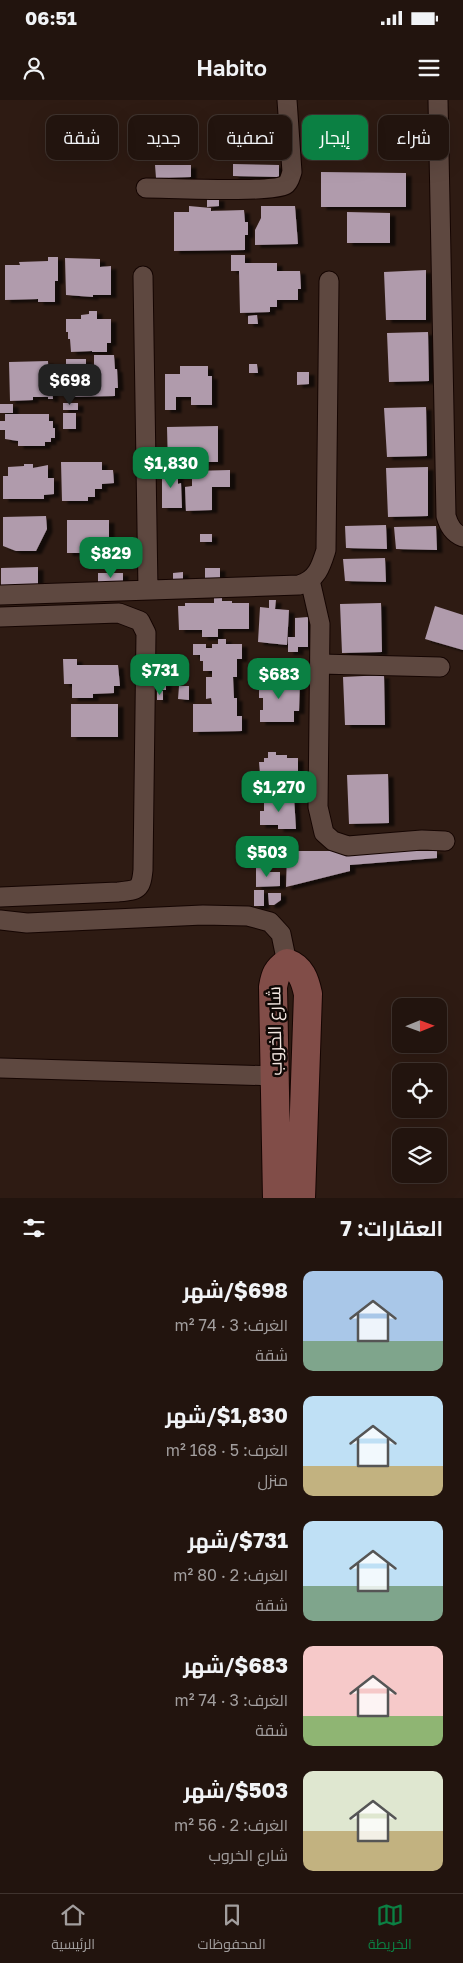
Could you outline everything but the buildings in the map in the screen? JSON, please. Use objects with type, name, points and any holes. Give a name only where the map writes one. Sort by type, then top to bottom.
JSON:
[{"type":"main road","name":"شارع الخروب","points":[[277,1198],[273,987],[275,974],[288,963],[295,966],[300,972],[305,981],[308,994],[301,1198]]},
{"type":"street","points":[[146,188],[265,188],[285,185],[290,180],[292,172],[287,100]]},
{"type":"street","points":[[438,100],[446,516],[454,532],[463,537]]},
{"type":"street","points":[[143,276],[148,590]]},
{"type":"street","points":[[0,595],[299,586],[318,573],[326,550],[329,281]]},
{"type":"street","points":[[310,580],[320,624],[318,807],[324,833],[333,842],[348,846],[422,840],[445,841]]},
{"type":"street","points":[[0,617],[119,612],[140,621],[146,633],[142,884],[136,890],[118,892],[0,897]]},
{"type":"street","points":[[320,664],[440,667]]},
{"type":"street","points":[[0,920],[27,923],[203,915],[248,916],[270,922],[281,934],[288,963]]},
{"type":"street","points":[[0,1068],[276,1076]]}]
